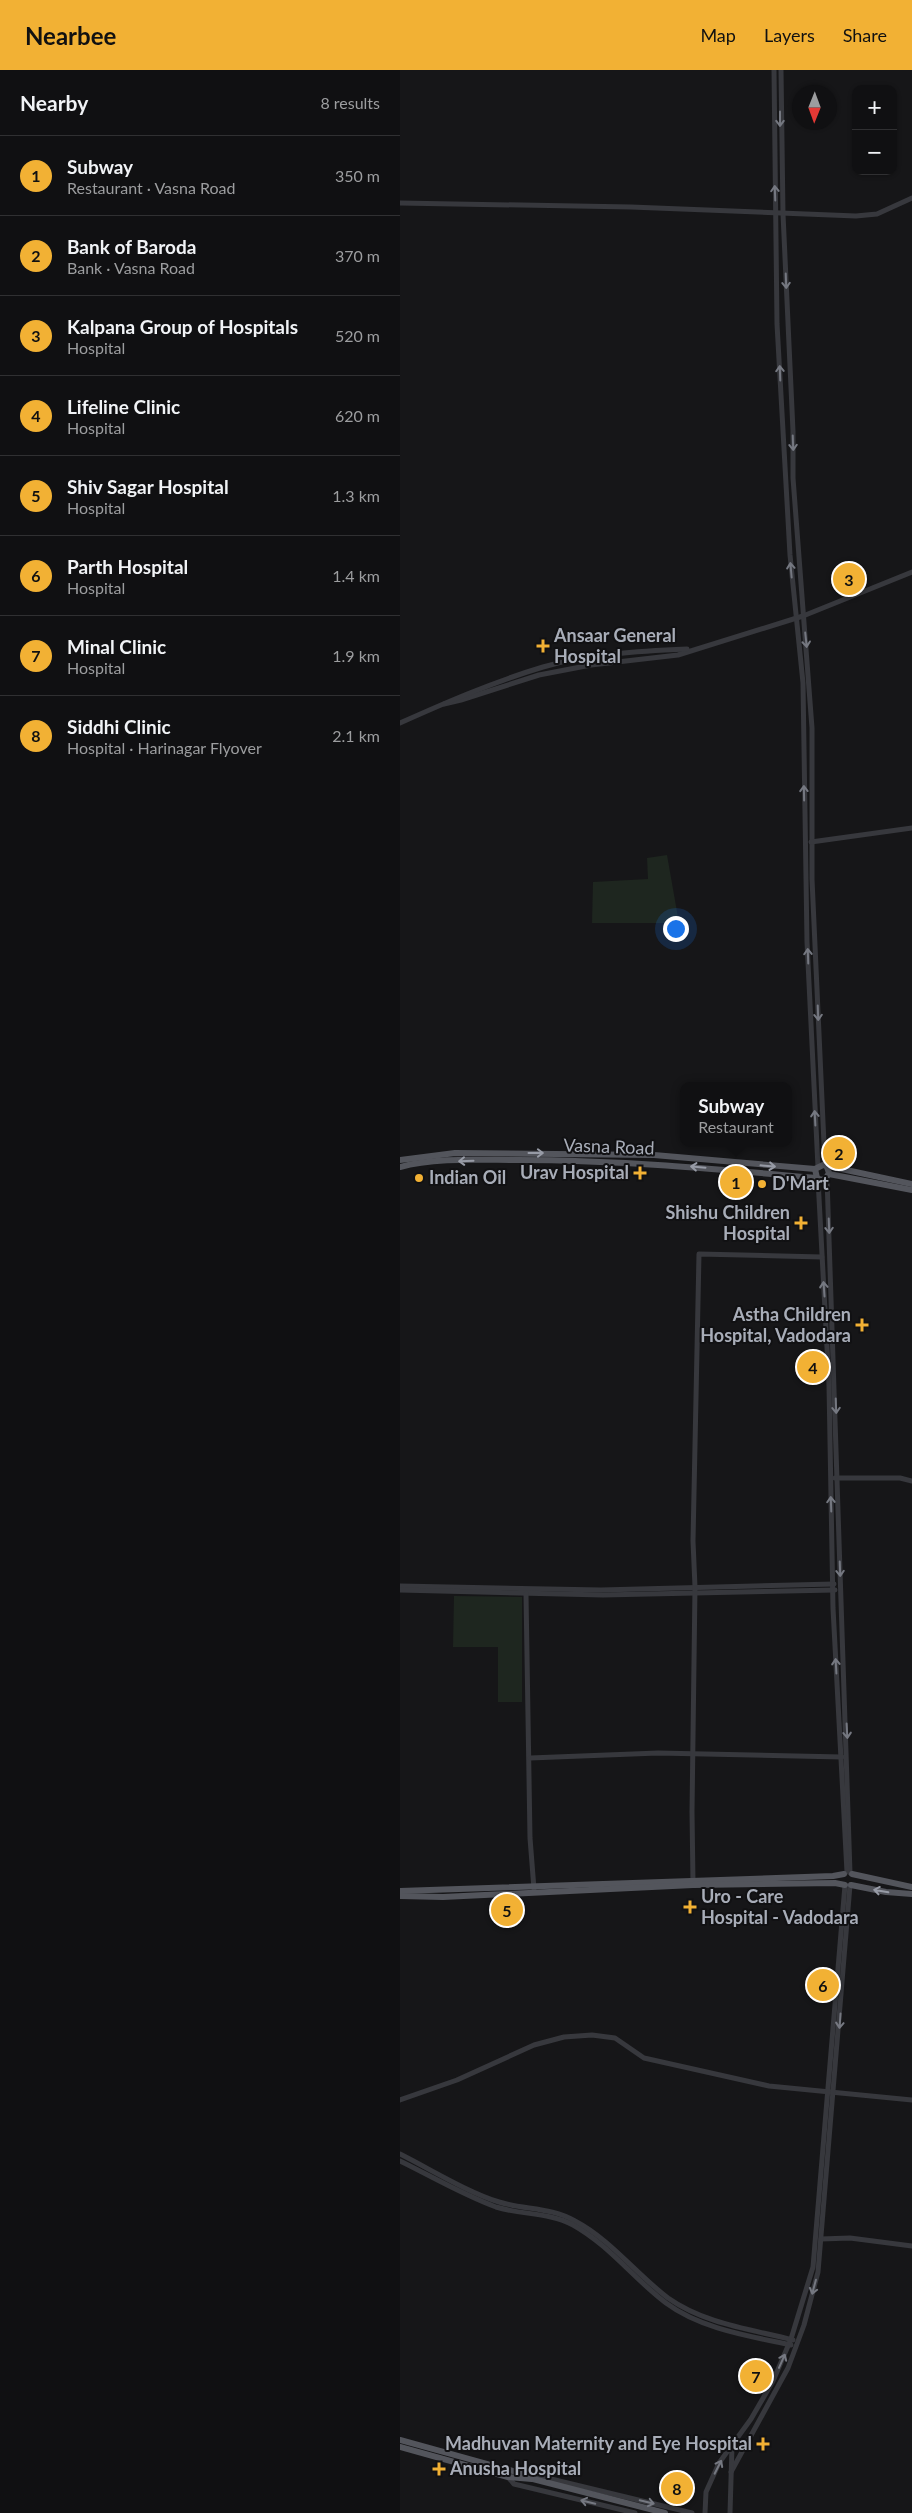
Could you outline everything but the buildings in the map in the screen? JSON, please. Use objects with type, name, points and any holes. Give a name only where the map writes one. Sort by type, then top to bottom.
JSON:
[{"type":"main road","name":"Vasna Road","points":[[400,1160],[455,1153],[654,1154],[824,1170],[893,1183],[912,1184]]},
{"type":"main road","name":"Vasna Road","points":[[400,1167],[416,1163],[491,1160],[586,1160],[682,1165],[818,1178],[824,1170]]},
{"type":"main road","points":[[818,1178],[824,1170]]},
{"type":"main road","name":"Vasna Road","points":[[893,1183],[912,1190]]},
{"type":"main road","points":[[848,1873],[841,1879],[848,1885]]},
{"type":"main road","points":[[848,1873],[855,1880],[848,1885]]},
{"type":"main road","points":[[400,1891],[534,1889],[833,1876],[848,1873],[912,1887]]},
{"type":"main road","points":[[693,1882],[835,1883],[886,1892],[912,1894]]},
{"type":"main road","points":[[400,1896],[444,1897],[534,1889]]},
{"type":"main road","points":[[400,2440],[518,2475],[665,2513]]},
{"type":"main road","points":[[400,2447],[508,2477],[518,2475]]},
{"type":"street","points":[[774,70],[777,324],[796,618],[803,683],[838,1478],[840,1590],[848,1757],[848,1873]]},
{"type":"street","points":[[780,70],[783,214],[793,431],[793,478],[812,708],[807,942],[824,1170]]},
{"type":"street","points":[[400,203],[871,216],[912,198]]},
{"type":"street","points":[[400,723],[476,690],[552,665],[583,658],[693,649],[803,616],[912,572]]},
{"type":"street","points":[[810,842],[912,828]]},
{"type":"street","points":[[818,1178],[831,1478],[832,1584],[840,1757],[848,1873]]},
{"type":"street","points":[[693,1882],[695,1590],[692,1541],[699,1254],[822,1256]]},
{"type":"street","points":[[831,1478],[900,1478],[912,1481]]},
{"type":"street","points":[[400,1590],[526,1594],[840,1584]]},
{"type":"street","points":[[400,1586],[584,1590],[840,1590]]},
{"type":"street","points":[[526,1594],[530,1838],[534,1889]]},
{"type":"street","points":[[530,1758],[658,1753],[848,1757]]},
{"type":"street","points":[[731,2472],[786,2371],[797,2344],[818,2272],[828,2093],[848,1885]]},
{"type":"street","points":[[705,2513],[706,2492],[719,2463],[752,2418],[773,2381],[790,2342],[819,2239],[834,2093],[848,1885]]},
{"type":"street","points":[[400,2100],[457,2080],[534,2045],[564,2037],[592,2035],[614,2038],[644,2058],[769,2086],[912,2100]]},
{"type":"street","points":[[400,2154],[492,2199],[551,2211],[576,2221],[599,2237],[666,2296],[686,2308],[724,2324],[797,2344]]},
{"type":"street","points":[[400,2160],[494,2206],[554,2217],[571,2224],[596,2240],[664,2302],[684,2313],[717,2327],[790,2342]]},
{"type":"street","points":[[819,2239],[858,2239],[912,2246]]},
{"type":"street","points":[[752,2418],[758,2421]]},
{"type":"street","points":[[730,2513],[732,2446]]},
{"type":"street","points":[[518,2475],[520,2471],[692,2513]]},
{"type":"street","points":[[508,2477],[514,2484],[635,2513]]},
{"type":"shaded area","points":[[667,855],[679,923],[592,923],[593,882],[648,879],[647,858]]},
{"type":"shaded area","points":[[454,1596],[522,1597],[522,1702],[498,1702],[498,1647],[453,1647]]},
{"type":"place","name":"Kalpana Group of Hospitals","points":[[849,579]]},
{"type":"place","name":"Ansaar General Hospital","points":[[543,646]]},
{"type":"place","name":"Bank of Baroda","points":[[839,1153]]},
{"type":"place","name":"Urav Hospital","points":[[640,1173]]},
{"type":"place","name":"Indian Oil","points":[[419,1178]]},
{"type":"place","name":"Subway","points":[[736,1182]]},
{"type":"place","name":"D'Mart","points":[[762,1184]]},
{"type":"place","name":"Shishu Children Hospital","points":[[801,1223]]},
{"type":"place","name":"Astha Children Hospital, Vadodara","points":[[862,1325]]},
{"type":"place","name":"Lifeline Clinic","points":[[813,1367]]},
{"type":"place","name":"Uro - Care Hospital - Vadodara","points":[[690,1907]]},
{"type":"place","name":"Shiv Sagar Hospital","points":[[507,1910]]},
{"type":"place","name":"Parth Hospital","points":[[823,1985]]},
{"type":"place","name":"Minal Clinic","points":[[756,2376]]},
{"type":"place","name":"Madhuvan Maternity and Eye Hospital","points":[[763,2444]]},
{"type":"place","name":"Anusha Hospital","points":[[439,2469]]},
{"type":"place","name":"Siddhi Clinic","points":[[677,2488]]}]
